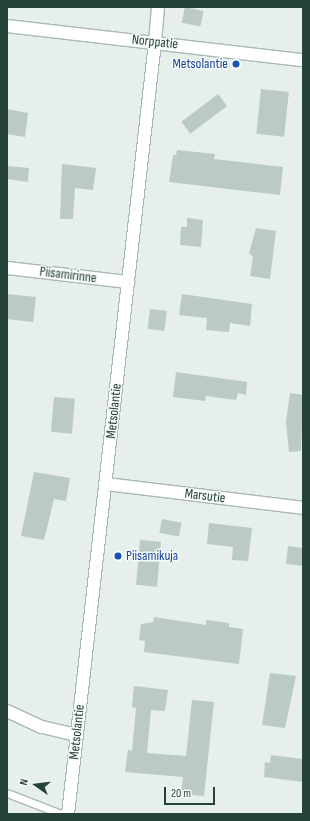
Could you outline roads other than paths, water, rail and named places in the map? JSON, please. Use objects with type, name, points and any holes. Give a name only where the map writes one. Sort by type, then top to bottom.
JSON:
[{"type":"street","name":"Metsolantie","points":[[68,814],[158,7]]},
{"type":"street","name":"Norppatie","points":[[7,26],[303,60]]},
{"type":"street","name":"Piisamirinne","points":[[7,268],[128,282]]},
{"type":"street","name":"Marsutie","points":[[106,484],[303,508]]},
{"type":"street","points":[[7,711],[42,727],[77,735]]},
{"type":"lane","points":[[7,793],[61,814]]},
{"type":"place","name":"Metsolantie","points":[[236,64]]},
{"type":"place","name":"Piisamikuja","points":[[118,556]]}]
